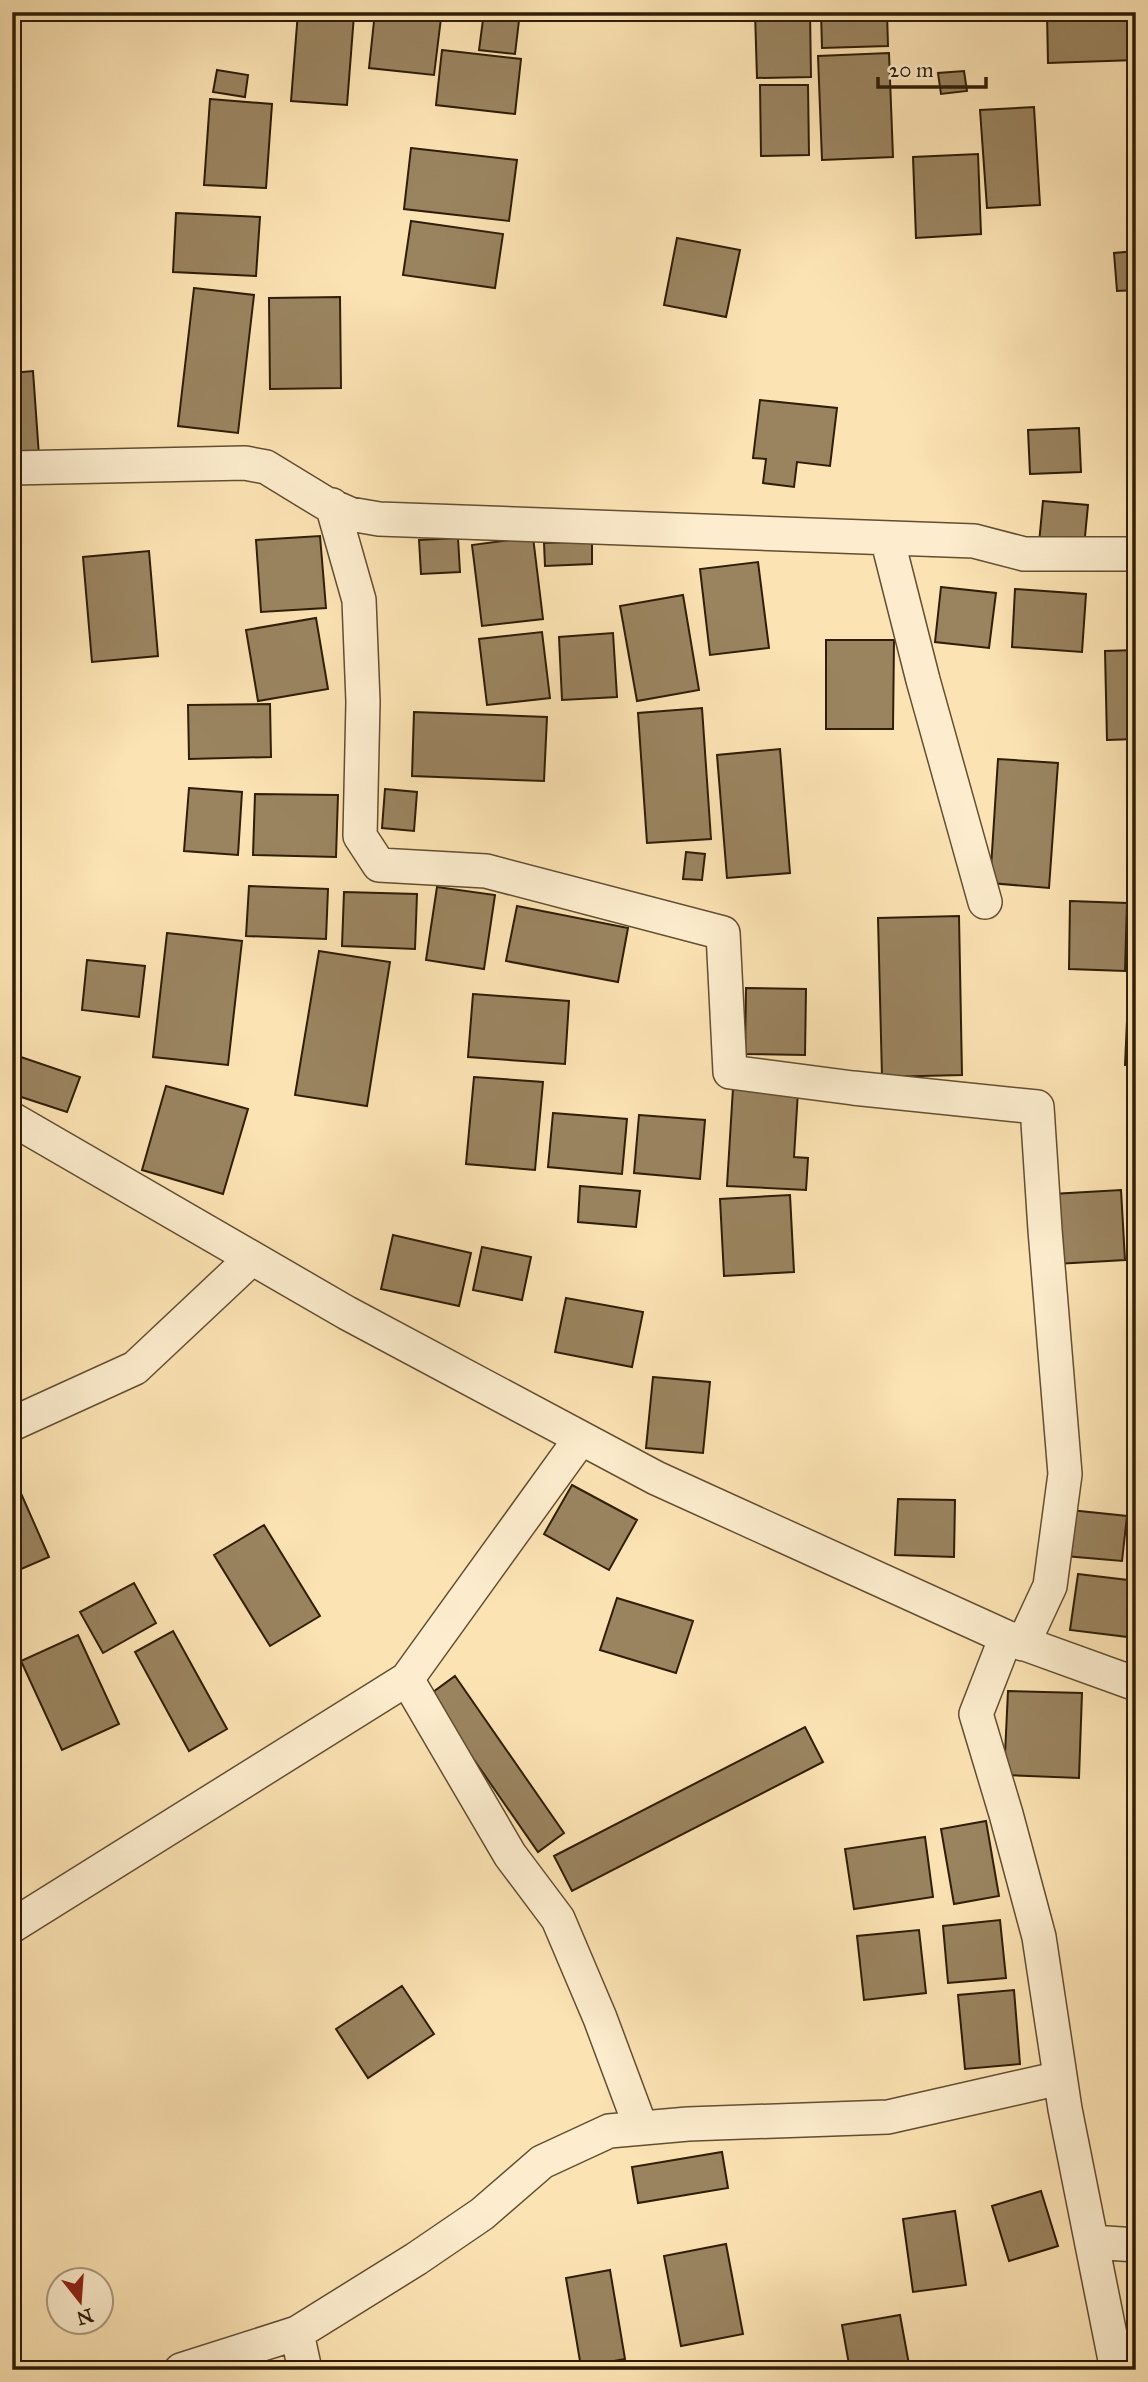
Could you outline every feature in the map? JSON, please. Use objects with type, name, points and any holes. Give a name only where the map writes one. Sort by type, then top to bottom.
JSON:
[{"type":"street","points":[[12,468],[245,463],[266,467],[350,514],[379,519],[974,541],[1024,554],[1136,554]]},
{"type":"street","points":[[332,505],[359,600],[363,702],[360,836],[379,865],[486,871],[723,933],[730,1072],[1037,1107],[1065,1474],[1050,1586],[1014,1641],[976,1714],[1039,1937],[1060,2078],[1117,2370]]},
{"type":"street","points":[[887,538],[923,680],[985,902]]},
{"type":"street","points":[[12,1119],[347,1312],[656,1478],[1014,1641],[1136,1684]]},
{"type":"street","points":[[12,1424],[135,1368],[252,1258]]},
{"type":"street","points":[[12,1926],[407,1679],[581,1438]]},
{"type":"street","points":[[407,1679],[509,1855],[558,1919],[600,2018],[641,2128]]},
{"type":"street","points":[[181,2370],[297,2333],[416,2259],[482,2214],[542,2162],[609,2131],[888,2117],[1060,2078]]},
{"type":"street","points":[[1092,2242],[1136,2245]]},
{"type":"street","points":[[297,2333],[305,2370]]},
{"type":"building","points":[[298,12],[354,15],[347,105],[291,101]]},
{"type":"building","points":[[375,12],[441,18],[434,75],[369,68]]},
{"type":"building","points":[[484,12],[520,12],[515,54],[479,50]]},
{"type":"building","points":[[755,12],[810,12],[811,77],[757,78]]},
{"type":"building","points":[[821,12],[887,12],[888,46],[822,48]]},
{"type":"building","points":[[1136,12],[1136,60],[1048,63],[1047,13]]},
{"type":"building","points":[[12,36],[15,36],[21,112],[12,112]]},
{"type":"building","points":[[442,50],[521,59],[515,114],[436,105]]},
{"type":"building","points":[[889,53],[893,157],[822,160],[818,56]]},
{"type":"building","points":[[217,70],[248,75],[245,97],[213,92]]},
{"type":"building","points":[[964,71],[967,91],[941,94],[938,73]]},
{"type":"building","points":[[760,85],[808,85],[809,155],[761,156]]},
{"type":"building","points":[[210,99],[272,104],[266,188],[204,185]]},
{"type":"building","points":[[1034,107],[1040,205],[987,208],[980,110]]},
{"type":"building","points":[[411,148],[517,160],[509,221],[404,209]]},
{"type":"building","points":[[978,154],[981,234],[916,238],[913,157]]},
{"type":"building","points":[[176,213],[260,217],[256,276],[173,272]]},
{"type":"building","points":[[411,221],[503,234],[495,288],[403,275]]},
{"type":"building","points":[[677,238],[740,250],[726,317],[664,305]]},
{"type":"building","points":[[1136,251],[1136,290],[1117,291],[1114,253]]},
{"type":"building","points":[[194,288],[254,295],[238,433],[178,426]]},
{"type":"building","points":[[340,297],[341,388],[270,389],[269,298]]},
{"type":"building","points":[[33,371],[39,456],[12,457],[12,373]]},
{"type":"building","points":[[760,400],[837,408],[830,466],[797,462],[794,487],[763,483],[766,459],[753,458]]},
{"type":"building","points":[[1079,428],[1081,472],[1030,474],[1028,430]]},
{"type":"building","points":[[1043,501],[1088,505],[1084,547],[1039,543]]},
{"type":"building","points":[[320,536],[326,608],[261,612],[256,540]]},
{"type":"building","points":[[533,537],[543,619],[482,626],[472,545]]},
{"type":"building","points":[[458,538],[460,572],[421,574],[419,540]]},
{"type":"building","points":[[592,541],[592,564],[545,566],[544,543]]},
{"type":"building","points":[[149,551],[158,656],[92,662],[83,557]]},
{"type":"building","points":[[758,562],[769,648],[710,655],[700,569]]},
{"type":"building","points":[[941,587],[996,593],[989,648],[935,642]]},
{"type":"building","points":[[1015,589],[1086,594],[1082,652],[1012,647]]},
{"type":"building","points":[[683,595],[699,690],[637,701],[620,606]]},
{"type":"building","points":[[316,618],[328,689],[258,701],[246,630]]},
{"type":"building","points":[[542,632],[550,698],[487,705],[479,639]]},
{"type":"building","points":[[613,633],[617,697],[562,700],[559,637]]},
{"type":"building","points":[[826,640],[894,640],[893,729],[826,729]]},
{"type":"building","points":[[1136,650],[1136,739],[1107,740],[1105,651]]},
{"type":"building","points":[[270,704],[271,757],[189,759],[188,705]]},
{"type":"building","points":[[702,708],[711,839],[647,843],[638,713]]},
{"type":"building","points":[[414,712],[547,717],[544,781],[412,776]]},
{"type":"building","points":[[780,749],[790,873],[727,878],[717,755]]},
{"type":"building","points":[[998,759],[1058,763],[1049,888],[990,883]]},
{"type":"building","points":[[189,788],[242,792],[238,855],[184,851]]},
{"type":"building","points":[[385,789],[417,792],[414,831],[382,828]]},
{"type":"building","points":[[255,794],[338,795],[336,857],[253,855]]},
{"type":"building","points":[[686,852],[705,854],[702,880],[683,879]]},
{"type":"building","points":[[249,886],[328,889],[326,939],[246,936]]},
{"type":"building","points":[[437,887],[495,895],[484,969],[426,960]]},
{"type":"building","points":[[344,892],[417,894],[415,949],[342,946]]},
{"type":"building","points":[[1070,901],[1127,903],[1125,971],[1069,969]]},
{"type":"building","points":[[517,906],[628,928],[618,982],[506,961]]},
{"type":"building","points":[[959,916],[962,1075],[882,1077],[878,918]]},
{"type":"building","points":[[167,933],[242,941],[228,1065],[153,1057]]},
{"type":"building","points":[[319,951],[390,962],[367,1106],[295,1095]]},
{"type":"building","points":[[87,960],[145,966],[139,1017],[82,1010]]},
{"type":"building","points":[[746,988],[806,989],[805,1055],[745,1054]]},
{"type":"building","points":[[473,994],[569,1001],[565,1064],[468,1057]]},
{"type":"building","points":[[1128,999],[1136,999],[1136,1065],[1125,1065]]},
{"type":"building","points":[[12,1054],[80,1077],[67,1112],[12,1094]]},
{"type":"building","points":[[474,1077],[543,1082],[535,1170],[466,1164]]},
{"type":"building","points":[[166,1086],[248,1109],[223,1194],[142,1170]]},
{"type":"building","points":[[733,1088],[798,1091],[794,1157],[808,1158],[806,1190],[727,1186]]},
{"type":"building","points":[[553,1113],[627,1119],[622,1174],[548,1167]]},
{"type":"building","points":[[639,1115],[705,1120],[700,1179],[634,1173]]},
{"type":"building","points":[[580,1186],[640,1191],[636,1227],[578,1222]]},
{"type":"building","points":[[1121,1190],[1125,1260],[1056,1264],[1052,1194]]},
{"type":"building","points":[[790,1195],[794,1272],[724,1276],[720,1199]]},
{"type":"building","points":[[393,1235],[471,1253],[459,1306],[381,1289]]},
{"type":"building","points":[[482,1247],[531,1257],[522,1300],[473,1290]]},
{"type":"building","points":[[566,1298],[643,1312],[632,1367],[555,1352]]},
{"type":"building","points":[[653,1377],[710,1382],[703,1453],[646,1448]]},
{"type":"building","points":[[12,1473],[49,1557],[12,1573]]},
{"type":"building","points":[[572,1485],[637,1520],[609,1570],[544,1534]]},
{"type":"building","points":[[898,1499],[955,1500],[954,1557],[895,1555]]},
{"type":"building","points":[[1070,1510],[1127,1516],[1122,1561],[1065,1556]]},
{"type":"building","points":[[264,1525],[320,1616],[270,1646],[214,1555]]},
{"type":"building","points":[[1078,1574],[1136,1581],[1136,1638],[1070,1630]]},
{"type":"building","points":[[134,1583],[156,1623],[103,1653],[80,1612]]},
{"type":"building","points":[[617,1598],[693,1621],[676,1673],[600,1650]]},
{"type":"building","points":[[173,1631],[227,1729],[189,1751],[135,1652]]},
{"type":"building","points":[[78,1635],[119,1724],[62,1750],[21,1661]]},
{"type":"building","points":[[455,1676],[564,1833],[538,1852],[429,1695]]},
{"type":"building","points":[[1008,1691],[1082,1693],[1079,1778],[1004,1775]]},
{"type":"building","points":[[805,1727],[823,1762],[572,1891],[554,1856]]},
{"type":"building","points":[[986,1821],[999,1896],[954,1904],[941,1829]]},
{"type":"building","points":[[925,1837],[933,1897],[854,1909],[845,1849]]},
{"type":"building","points":[[1000,1920],[1006,1978],[948,1983],[943,1926]]},
{"type":"building","points":[[919,1930],[926,1993],[864,2000],[857,1936]]},
{"type":"building","points":[[402,1986],[434,2034],[368,2078],[336,2029]]},
{"type":"building","points":[[1014,1990],[1020,2064],[965,2069],[958,1995]]},
{"type":"building","points":[[722,2152],[728,2188],[638,2203],[632,2167]]},
{"type":"building","points":[[1041,2191],[1058,2246],[1009,2261],[992,2206]]},
{"type":"building","points":[[955,2211],[966,2285],[913,2292],[903,2219]]},
{"type":"building","points":[[726,2244],[743,2334],[681,2346],[664,2256]]},
{"type":"building","points":[[610,2270],[625,2359],[581,2367],[566,2278]]},
{"type":"building","points":[[900,2315],[910,2370],[850,2370],[842,2325]]}]
